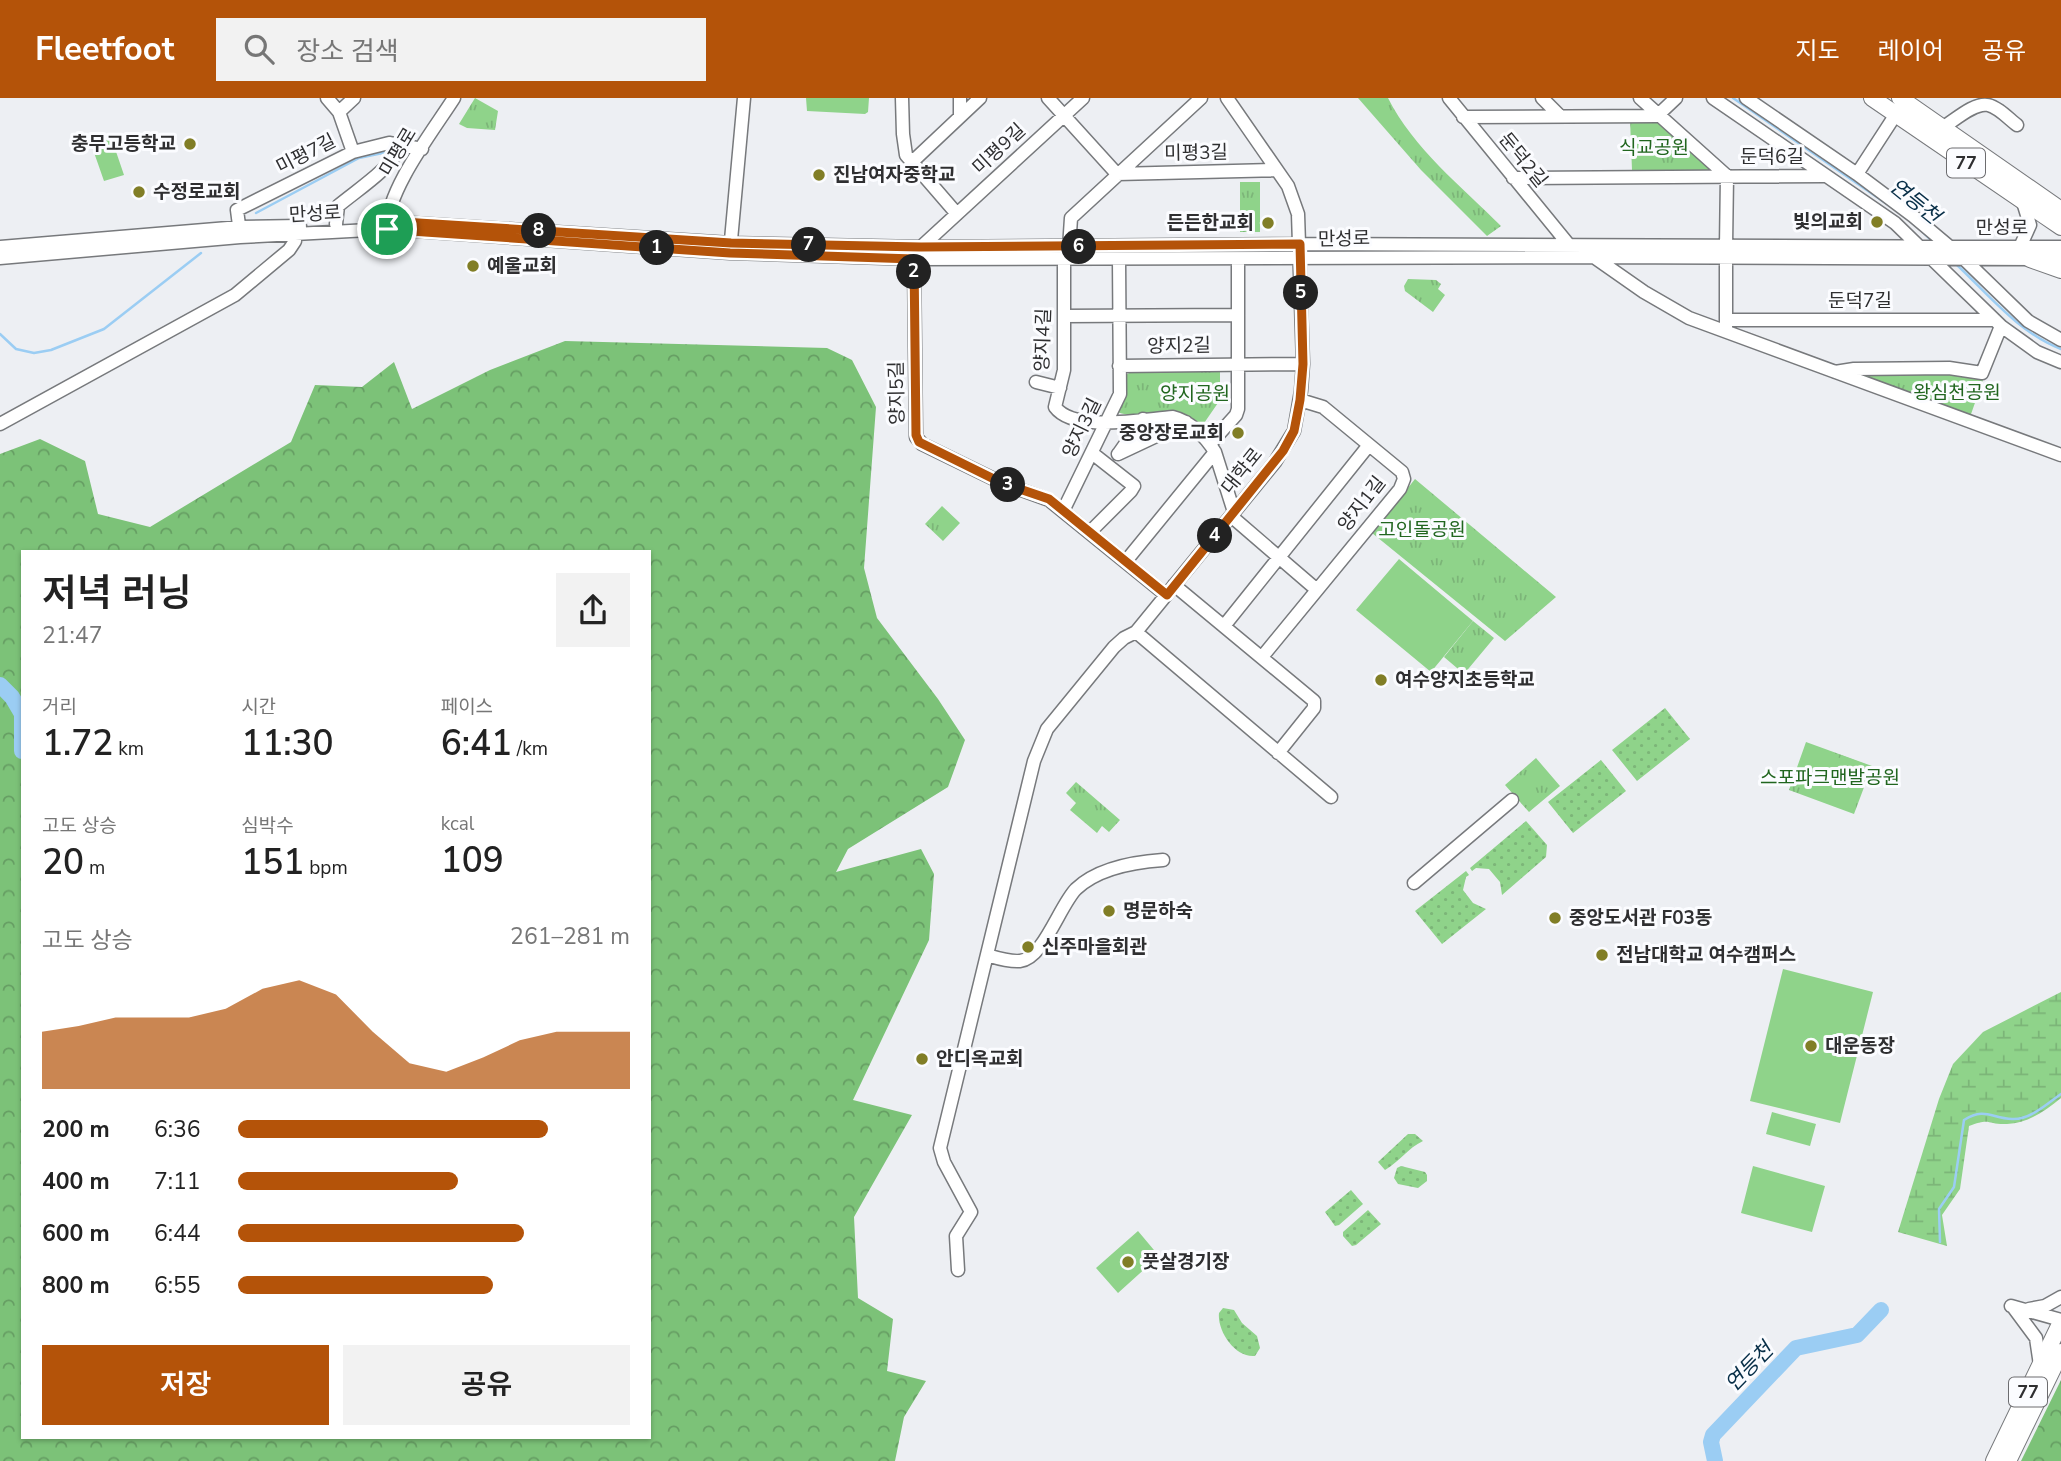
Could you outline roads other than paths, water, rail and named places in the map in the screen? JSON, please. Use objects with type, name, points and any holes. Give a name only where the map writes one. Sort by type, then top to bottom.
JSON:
[{"type":"main road","name":"77","points":[[1872,98],[1898,106],[1942,128],[2061,210]]},
{"type":"main road","name":"77","points":[[1898,106],[2023,202],[2061,227]]},
{"type":"main road","points":[[2008,175],[2061,195]]},
{"type":"main road","points":[[2025,253],[2061,270]]},
{"type":"main road","name":"77","points":[[1994,1461],[2061,1321]]},
{"type":"main road","name":"77","points":[[2008,1461],[2061,1352]]},
{"type":"street","points":[[327,98],[339,111],[353,152]]},
{"type":"street","points":[[339,111],[354,98]]},
{"type":"street","name":"미평로","points":[[387,225],[394,197],[454,98]]},
{"type":"street","points":[[730,248],[744,98]]},
{"type":"street","points":[[902,98],[904,148],[911,163],[957,214]]},
{"type":"street","points":[[960,98],[960,116]]},
{"type":"street","points":[[911,163],[980,98]]},
{"type":"street","points":[[1048,98],[1117,174]]},
{"type":"street","name":"미평9길","points":[[918,253],[1083,98]]},
{"type":"street","name":"미평3길","points":[[1066,253],[1072,218],[1201,98]]},
{"type":"street","name":"미평3길","points":[[1227,98],[1288,186],[1297,206],[1301,259]]},
{"type":"street","name":"둔덕2길","points":[[1449,98],[1569,245]]},
{"type":"street","points":[[1542,98],[1560,117]]},
{"type":"street","name":"둔덕6길","points":[[1640,98],[1727,176]]},
{"type":"street","points":[[1463,117],[1657,116],[1676,98]]},
{"type":"street","points":[[1713,98],[1825,176]]},
{"type":"street","points":[[1746,98],[1913,216],[2028,321],[2061,340]]},
{"type":"street","points":[[1942,128],[1983,105],[1991,106],[2017,124]]},
{"type":"street","points":[[1857,174],[1898,106]]},
{"type":"street","points":[[336,224],[338,206],[385,168],[396,157],[403,144]]},
{"type":"street","name":"미평7길","points":[[240,232],[237,210],[353,152],[379,145],[403,144],[422,149]]},
{"type":"street","name":"미평3길","points":[[1117,174],[1277,170]]},
{"type":"street","name":"둔덕6길","points":[[1726,252],[1727,176]]},
{"type":"street","name":"둔덕6길","points":[[1513,177],[1825,176],[1895,223],[1920,246]]},
{"type":"street","points":[[2023,202],[2030,225],[2025,253]]},
{"type":"street","name":"만성로","points":[[295,231],[336,224],[387,225],[730,248],[918,253],[1066,253],[1300,244],[1569,245],[1962,258],[2061,247]]},
{"type":"street","name":"만성로","points":[[0,247],[387,225]]},
{"type":"street","points":[[0,424],[235,295],[289,250],[295,241],[295,231]]},
{"type":"street","name":"만성로","points":[[0,258],[240,232]]},
{"type":"street","points":[[1920,246],[1998,323],[2037,352],[2061,362]]},
{"type":"street","name":"만성로","points":[[1066,253],[1119,258],[1238,259],[1593,257],[1920,246],[2025,253],[2061,259]]},
{"type":"street","points":[[1726,252],[1726,326]]},
{"type":"street","name":"양지5길","points":[[918,253],[916,435],[919,442],[1002,483],[1047,498],[1126,561],[1170,590]]},
{"type":"street","name":"양지4길","points":[[1066,253],[1064,370],[1055,407],[1067,417],[1085,422],[1107,421]]},
{"type":"street","name":"둔덕7길","points":[[1593,257],[1666,306],[1726,326],[1831,372],[2061,455]]},
{"type":"street","name":"양지3길","points":[[1063,511],[1120,394],[1119,258]]},
{"type":"street","name":"양지2길","points":[[1126,561],[1237,412],[1238,259]]},
{"type":"street","name":"대학로","points":[[958,1270],[956,1236],[971,1212],[944,1162],[941,1146],[1042,737],[1114,647],[1136,632],[1233,514],[1290,439],[1297,420],[1303,364],[1301,259]]},
{"type":"street","name":"양지2길","points":[[1120,316],[1238,315]]},
{"type":"street","points":[[1064,316],[1120,316]]},
{"type":"street","name":"둔덕7길","points":[[1726,326],[1998,323],[1982,373],[1949,368],[1854,369],[1831,372]]},
{"type":"street","name":"양지2길","points":[[1119,366],[1303,364]]},
{"type":"street","points":[[1036,382],[1060,388]]},
{"type":"street","name":"양지1길","points":[[1262,657],[1403,484],[1402,472],[1323,407],[1300,400]]},
{"type":"street","points":[[1107,421],[1173,417],[1186,422],[1212,448],[1233,514],[1317,590]]},
{"type":"street","points":[[1110,466],[1143,419]]},
{"type":"street","points":[[1118,454],[1186,422]]},
{"type":"street","name":"양지1길","points":[[1224,626],[1369,445]]},
{"type":"street","points":[[1090,532],[1134,487],[1092,453]]},
{"type":"street","points":[[1170,590],[1224,626],[1315,703],[1314,708],[1278,752]]},
{"type":"street","points":[[1136,632],[1331,797]]},
{"type":"street","points":[[1415,883],[1512,800]]},
{"type":"street","points":[[987,955],[1018,961],[1027,959],[1038,948],[1071,896],[1082,885],[1129,864],[1163,860]]},
{"type":"street","points":[[2015,1307],[2045,1307],[2061,1297]]},
{"type":"street","points":[[2015,1307],[2061,1321]]},
{"type":"street","points":[[2015,1307],[2036,1338],[2040,1365]]},
{"type":"waterway","name":"연등천","points":[[1733,98],[1887,204]]},
{"type":"waterway","points":[[256,213],[359,158],[392,151]]},
{"type":"waterway","name":"연등천","points":[[1923,232],[1933,242]]},
{"type":"waterway","points":[[0,334],[16,349],[34,353],[51,350],[104,329],[201,253]]},
{"type":"waterway","name":"연등천","points":[[1956,264],[2018,323],[2061,349]]},
{"type":"waterway","points":[[0,685],[12,697],[21,712]]},
{"type":"waterway","name":"연등천","points":[[1940,1242],[1939,1209],[1954,1187],[1964,1120],[1977,1114],[2019,1119],[2038,1111],[2061,1094]]},
{"type":"waterway","name":"연등천","points":[[1715,1461],[1711,1442],[1713,1435],[1796,1348],[1857,1335],[1881,1310]]},
{"type":"place","name":"충무고등학교","points":[[190,144]]},
{"type":"place","name":"진남여자중학교","points":[[819,175]]},
{"type":"place","name":"수정로교회","points":[[139,192]]},
{"type":"place","name":"빛의교회","points":[[1877,222]]},
{"type":"place","name":"든든한교회","points":[[1268,223]]},
{"type":"place","name":"예울교회","points":[[473,266]]},
{"type":"place","name":"중앙장로교회","points":[[1238,433]]},
{"type":"place","name":"여수양지초등학교","points":[[1381,680]]},
{"type":"place","name":"명문하숙","points":[[1109,911]]},
{"type":"place","name":"중앙도서관 F03동","points":[[1555,918]]},
{"type":"place","name":"신주마을회관","points":[[1028,947]]},
{"type":"place","name":"전남대학교 여수캠퍼스","points":[[1602,955]]},
{"type":"place","name":"대운동장","points":[[1811,1046]]},
{"type":"place","name":"안디옥교회","points":[[922,1059]]},
{"type":"place","name":"풋살경기장","points":[[1128,1262]]},
{"type":"park label","name":"식교공원","points":[[1654,148]]},
{"type":"park label","name":"왕심천공원","points":[[1957,393]]},
{"type":"park label","name":"양지공원","points":[[1195,394]]},
{"type":"park label","name":"고인돌공원","points":[[1422,530]]},
{"type":"park label","name":"스포파크맨발공원","points":[[1830,778]]}]
